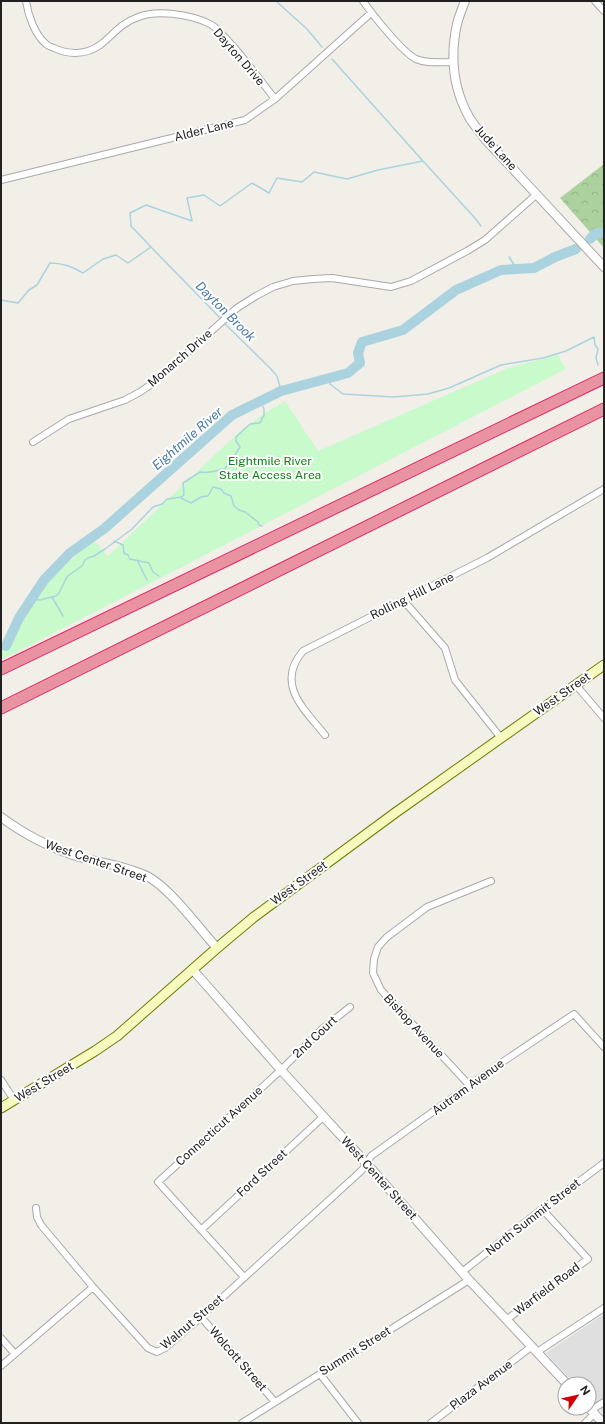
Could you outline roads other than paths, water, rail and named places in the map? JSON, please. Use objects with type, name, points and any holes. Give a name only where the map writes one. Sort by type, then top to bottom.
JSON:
[{"type":"highway","points":[[1,670],[604,378]]},
{"type":"highway","points":[[1,708],[604,409]]},
{"type":"main road","name":"West Street","points":[[1,1108],[117,1036],[254,917],[395,812],[604,665]]},
{"type":"street","name":"Dayton Drive","points":[[26,1],[34,29],[46,45],[64,53],[84,52],[99,45],[118,28],[136,17],[158,14],[184,15],[210,24],[224,36],[244,59],[275,99]]},
{"type":"street","points":[[364,1],[371,12],[404,49],[415,58],[428,62],[452,62]]},
{"type":"street","name":"Jude Lane","points":[[465,1],[457,23],[452,62],[457,87],[469,117],[485,139],[604,268]]},
{"type":"street","points":[[595,1],[604,11]]},
{"type":"street","name":"Alder Lane","points":[[1,180],[245,120],[275,99],[371,12]]},
{"type":"street","name":"Monarch Drive","points":[[33,442],[69,419],[125,400],[140,392],[156,381],[238,308],[273,287],[293,281],[332,278],[391,287],[411,281],[485,240],[537,194]]},
{"type":"street","name":"Rolling Hill Lane","points":[[325,735],[299,702],[291,683],[292,674],[298,657],[303,651],[488,558],[604,488]]},
{"type":"street","points":[[403,600],[445,648],[455,680],[501,738]]},
{"type":"street","points":[[575,684],[604,718]]},
{"type":"street","name":"West Center Street","points":[[1,817],[29,836],[45,844],[80,857],[147,876],[171,895],[217,948]]},
{"type":"street","name":"Bishop Avenue","points":[[470,1086],[381,990],[373,973],[374,959],[378,947],[387,936],[427,908],[491,881]]},
{"type":"street","name":"West Center Street","points":[[193,970],[469,1280],[559,1376]]},
{"type":"street","name":"2nd Court","points":[[281,1070],[321,1030],[350,1006]]},
{"type":"street","name":"Autram Avenue","points":[[367,1164],[371,1156],[501,1063],[574,1014],[604,1047]]},
{"type":"street","name":"Connecticut Avenue","points":[[201,1230],[158,1182],[281,1070]]},
{"type":"street","points":[[1,1080],[14,1100]]},
{"type":"street","name":"Ford Street","points":[[201,1230],[323,1117]]},
{"type":"street","name":"North Summit Street","points":[[462,1272],[542,1209],[604,1163]]},
{"type":"street","name":"Walnut Street","points":[[36,1208],[37,1217],[41,1225],[93,1287],[148,1348],[157,1352],[165,1348],[244,1278],[367,1164]]},
{"type":"street","name":"Warfield Road","points":[[506,1320],[588,1259],[542,1209]]},
{"type":"street","points":[[201,1230],[244,1278]]},
{"type":"street","name":"Summit Street","points":[[242,1423],[469,1280]]},
{"type":"street","points":[[1,1366],[93,1287]]},
{"type":"street","name":"Plaza Avenue","points":[[431,1423],[534,1350],[604,1308]]},
{"type":"street","name":"Wolcott Street","points":[[201,1316],[274,1402]]},
{"type":"street","points":[[1,1338],[15,1354]]},
{"type":"street","points":[[320,1374],[358,1423]]},
{"type":"waterway","points":[[276,1],[307,29],[322,47]]},
{"type":"waterway","points":[[332,59],[422,160]]},
{"type":"waterway","name":"Dayton Brook","points":[[151,247],[131,226],[130,213],[146,205],[192,221],[187,198],[204,195],[220,206],[252,183],[269,193],[277,178],[302,182],[314,172],[347,179],[378,170],[423,161],[481,226]]},
{"type":"waterway","name":"Eightmile River","points":[[590,239],[596,233],[604,233]]},
{"type":"waterway","name":"Dayton Brook","points":[[1,300],[18,303],[29,290],[37,285],[50,263],[67,265],[83,273],[103,259],[116,255],[128,263],[151,247],[222,320]]},
{"type":"waterway","name":"Eightmile River","points":[[6,646],[19,618],[44,580],[70,553],[105,528],[232,415],[281,391],[348,373],[360,363],[358,353],[362,342],[403,330],[456,290],[501,270],[534,268],[555,257],[576,249]]},
{"type":"waterway","name":"Dayton Brook","points":[[509,257],[517,269]]},
{"type":"waterway","name":"Dayton Brook","points":[[224,323],[277,376],[281,391]]},
{"type":"waterway","points":[[329,378],[330,384],[343,394],[394,397],[428,394],[449,388],[501,365],[543,358],[566,351],[594,337],[595,345],[598,349],[596,358],[598,365]]},
{"type":"waterway","points":[[31,599],[40,600],[56,596],[67,577],[82,566],[85,560],[105,549],[132,529],[153,507],[162,504],[167,499],[182,497],[184,494],[183,483],[200,472],[225,469],[228,464],[236,461],[234,456],[240,447],[236,441],[236,437],[250,424],[261,422],[264,416],[264,409],[260,401]]},
{"type":"waterway","points":[[181,498],[191,503],[201,497],[208,496],[213,487],[221,489],[224,493],[231,496],[234,506],[245,512],[262,526]]},
{"type":"waterway","points":[[114,541],[123,545],[124,553],[128,555],[130,559],[149,563],[153,572],[159,576]]},
{"type":"waterway","points":[[138,562],[147,580]]},
{"type":"waterway","points":[[52,597],[63,616]]},
{"type":"park label","name":"Eightmile River State Access Area","points":[[270,468]]}]
